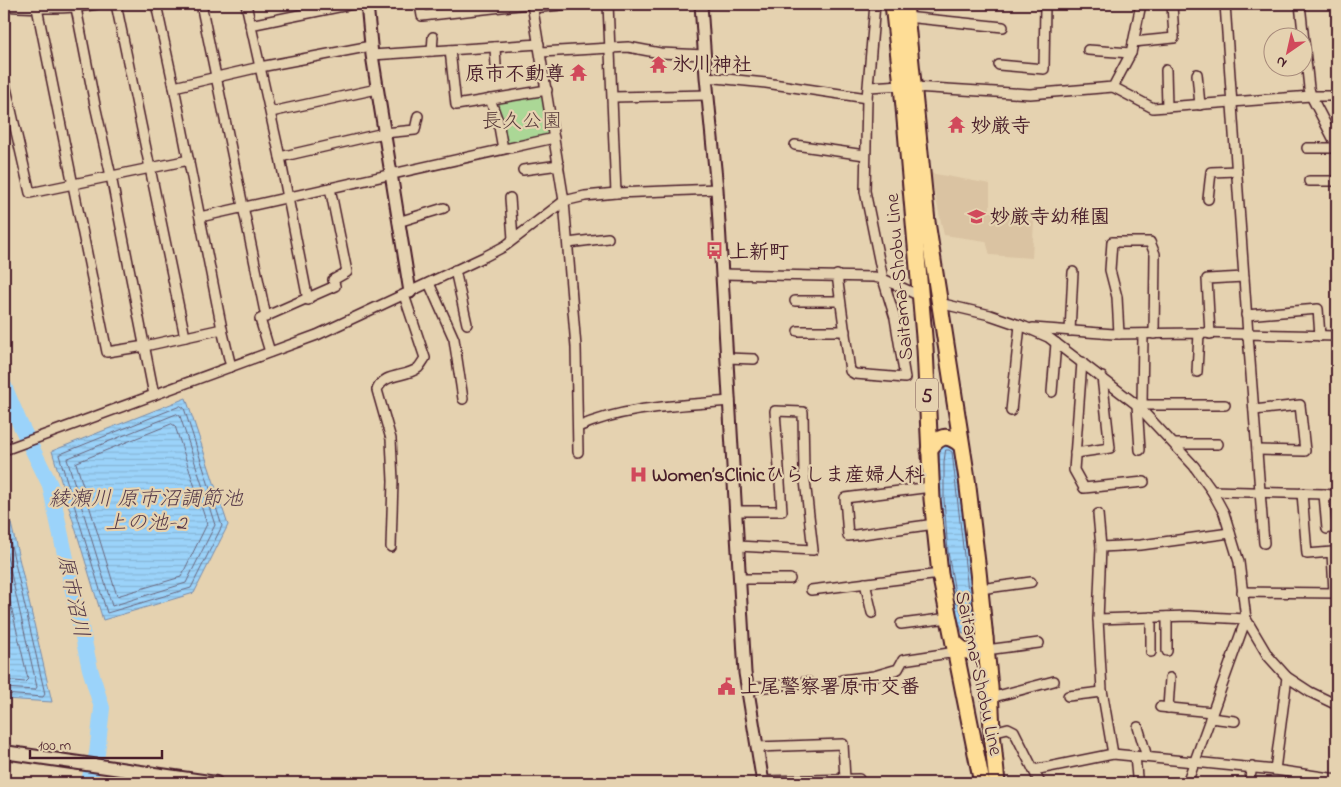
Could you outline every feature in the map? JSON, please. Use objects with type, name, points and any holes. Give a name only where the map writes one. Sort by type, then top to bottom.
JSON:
[{"type":"main road","name":"Saitama-Shobu Line","points":[[893,4],[908,86],[966,479],[986,644],[997,783]]},
{"type":"main road","name":"Saitama-Shobu Line","points":[[906,11],[908,86],[934,524],[948,618],[982,783]]},
{"type":"main road","name":"5","points":[[929,450],[937,439],[946,437],[960,444]]},
{"type":"main road","points":[[955,647],[967,652],[986,644]]},
{"type":"main road","points":[[4,752],[216,783]]},
{"type":"street","points":[[4,6],[76,8],[97,4]]},
{"type":"street","points":[[116,4],[185,337]]},
{"type":"street","points":[[156,4],[231,367]]},
{"type":"street","points":[[202,4],[266,317]]},
{"type":"street","points":[[246,4],[271,112],[308,300]]},
{"type":"street","points":[[250,24],[353,4]]},
{"type":"street","points":[[367,4],[371,50],[398,222],[407,293],[425,358],[418,368],[384,380],[379,384],[377,390],[390,439],[393,481],[391,547]]},
{"type":"street","points":[[420,4],[422,16],[531,5],[570,4]]},
{"type":"street","points":[[608,4],[616,193]]},
{"type":"street","points":[[702,4],[704,55],[717,189],[745,673],[763,782],[859,779]]},
{"type":"street","points":[[837,275],[850,371],[855,374],[905,378],[896,318],[883,279],[865,191],[867,98],[876,4]]},
{"type":"street","points":[[999,65],[1044,69],[1045,4]]},
{"type":"street","points":[[1113,87],[1131,52],[1141,4]]},
{"type":"street","points":[[1133,42],[1174,38],[1172,4]]},
{"type":"street","points":[[1225,4],[1264,543]]},
{"type":"street","points":[[1300,4],[1311,96],[1337,147],[1307,148]]},
{"type":"street","points":[[531,5],[540,48],[564,201],[576,347],[578,452]]},
{"type":"street","points":[[37,8],[108,352],[222,329]]},
{"type":"street","points":[[76,8],[154,395]]},
{"type":"street","points":[[906,11],[1003,27]]},
{"type":"street","points":[[432,51],[433,37]]},
{"type":"street","points":[[174,87],[260,67],[371,50],[432,51],[495,47],[628,47],[660,53],[704,55]]},
{"type":"street","points":[[495,47],[496,66]]},
{"type":"street","points":[[450,50],[456,105],[546,90]]},
{"type":"street","points":[[1088,50],[1131,52]]},
{"type":"street","points":[[1166,70],[1167,107]]},
{"type":"street","points":[[1197,74],[1200,105]]},
{"type":"street","points":[[706,77],[766,83],[867,98]]},
{"type":"street","points":[[4,79],[8,113],[30,193],[189,160]]},
{"type":"street","points":[[868,87],[908,86],[1030,94],[1113,87],[1153,108],[1311,96],[1337,96]]},
{"type":"street","points":[[271,112],[377,89]]},
{"type":"street","points":[[613,97],[708,95]]},
{"type":"street","points":[[490,99],[498,121],[503,149]]},
{"type":"street","points":[[280,157],[384,133],[415,130],[418,116]]},
{"type":"street","points":[[200,217],[554,138]]},
{"type":"street","points":[[794,145],[865,155]]},
{"type":"street","points":[[523,170],[558,164]]},
{"type":"street","points":[[1208,199],[1211,172],[1236,171]]},
{"type":"street","points":[[1309,181],[1337,181]]},
{"type":"street","points":[[270,352],[260,319],[308,300],[335,286],[333,280],[347,272],[330,188]]},
{"type":"street","points":[[4,450],[317,334],[484,258],[564,201],[585,196],[616,193],[717,189]]},
{"type":"street","points":[[510,198],[513,239]]},
{"type":"street","points":[[398,222],[444,208]]},
{"type":"street","points":[[568,243],[608,238]]},
{"type":"street","points":[[1119,334],[1117,297],[1110,270],[1112,242],[1150,242],[1155,254],[1154,334]]},
{"type":"street","points":[[455,270],[467,324]]},
{"type":"street","points":[[1070,331],[1073,272]]},
{"type":"street","points":[[722,274],[837,275],[883,279],[920,296]]},
{"type":"street","points":[[1210,334],[1207,279],[1244,277]]},
{"type":"street","points":[[429,283],[454,338],[463,399]]},
{"type":"street","points":[[795,301],[840,301]]},
{"type":"street","points":[[939,303],[990,315],[1048,337],[1140,405],[1175,444],[1212,491],[1224,513],[1238,562],[1246,619],[1268,656],[1287,678],[1337,705]]},
{"type":"street","points":[[1246,315],[1318,309],[1320,336]]},
{"type":"street","points":[[1023,326],[1119,334],[1199,333],[1337,336]]},
{"type":"street","points":[[1011,411],[1023,326]]},
{"type":"street","points":[[798,331],[844,331]]},
{"type":"street","points":[[1197,372],[1199,333]]},
{"type":"street","points":[[1140,450],[1143,334]]},
{"type":"street","points":[[1052,392],[1056,343]]},
{"type":"street","points":[[727,358],[754,360]]},
{"type":"street","points":[[1082,362],[1074,470],[1084,488],[1144,482]]},
{"type":"street","points":[[1076,453],[1110,448],[1102,378]]},
{"type":"street","points":[[578,427],[603,417],[627,411],[730,401]]},
{"type":"street","points":[[1140,405],[1225,405]]},
{"type":"street","points":[[1254,410],[1300,405],[1305,451],[1257,450]]},
{"type":"street","points":[[736,511],[782,511],[775,411],[803,412],[804,472],[813,550],[738,546]]},
{"type":"street","points":[[1175,444],[1218,444]]},
{"type":"street","points":[[931,488],[844,498],[848,536],[934,524]]},
{"type":"street","points":[[1212,491],[1302,493],[1337,496]]},
{"type":"street","points":[[1242,592],[1336,593],[1332,552],[1307,554],[1302,493]]},
{"type":"street","points":[[1324,494],[1327,529]]},
{"type":"street","points":[[1098,514],[1101,547],[1098,619],[1102,692],[1113,754]]},
{"type":"street","points":[[1101,547],[1141,545],[1230,533]]},
{"type":"street","points":[[811,590],[940,574]]},
{"type":"street","points":[[740,579],[790,578]]},
{"type":"street","points":[[980,589],[1031,582]]},
{"type":"street","points":[[865,583],[872,613]]},
{"type":"street","points":[[1098,619],[1167,616],[1246,619]]},
{"type":"street","points":[[1167,616],[1167,651]]},
{"type":"street","points":[[1150,652],[1151,617]]},
{"type":"street","points":[[901,624],[948,618]]},
{"type":"street","points":[[1187,783],[1246,619]]},
{"type":"street","points":[[986,644],[1039,643]]},
{"type":"street","points":[[842,680],[874,676],[898,669],[903,660],[955,647]]},
{"type":"street","points":[[1170,678],[1164,708],[1211,715],[1235,721]]},
{"type":"street","points":[[1275,770],[1287,678]]},
{"type":"street","points":[[990,698],[1054,681]]},
{"type":"street","points":[[748,689],[808,682]]},
{"type":"street","points":[[1068,696],[1102,692]]},
{"type":"street","points":[[1138,727],[1147,757]]},
{"type":"street","points":[[992,732],[1008,728],[1014,732],[1040,783]]},
{"type":"street","points":[[757,747],[843,744],[845,779]]},
{"type":"street","points":[[1034,770],[1113,754],[1275,770],[1297,779],[1337,779]]},
{"type":"street","points":[[1135,756],[1136,777]]},
{"type":"street","points":[[1249,783],[1252,768]]},
{"type":"shaded area","name":"妙厳寺幼稚園","points":[[930,173],[990,184],[990,211],[1034,221],[1032,258],[990,255],[986,241],[944,235]]},
{"type":"green space","name":"長久公園","points":[[541,94],[551,134],[548,138],[508,144],[504,140],[495,106],[496,102]]},
{"type":"water","name":"綾瀬川 原市沼調節池 上の池-2","points":[[186,398],[228,525],[194,593],[103,620],[52,451]]},
{"type":"water","points":[[946,444],[957,450],[978,632],[963,634],[950,594],[943,553],[939,500],[939,462],[940,451]]},
{"type":"water","points":[[4,493],[52,702],[4,699]]},
{"type":"waterway","name":"原市沼川","points":[[4,386],[20,424],[50,485],[90,669],[102,708],[97,754],[88,783]]},
{"type":"place","name":"氷川神社","points":[[658,64]]},
{"type":"place","name":"原市不動尊","points":[[579,73]]},
{"type":"place","name":"妙厳寺","points":[[957,125]]},
{"type":"place","name":"妙厳寺幼稚園","points":[[976,216]]},
{"type":"place","name":"上新町","points":[[715,251]]},
{"type":"place","name":"Women’sClinicひらしま産婦人科","points":[[638,474]]},
{"type":"place","name":"上尾警察署原市交番","points":[[726,686]]}]
